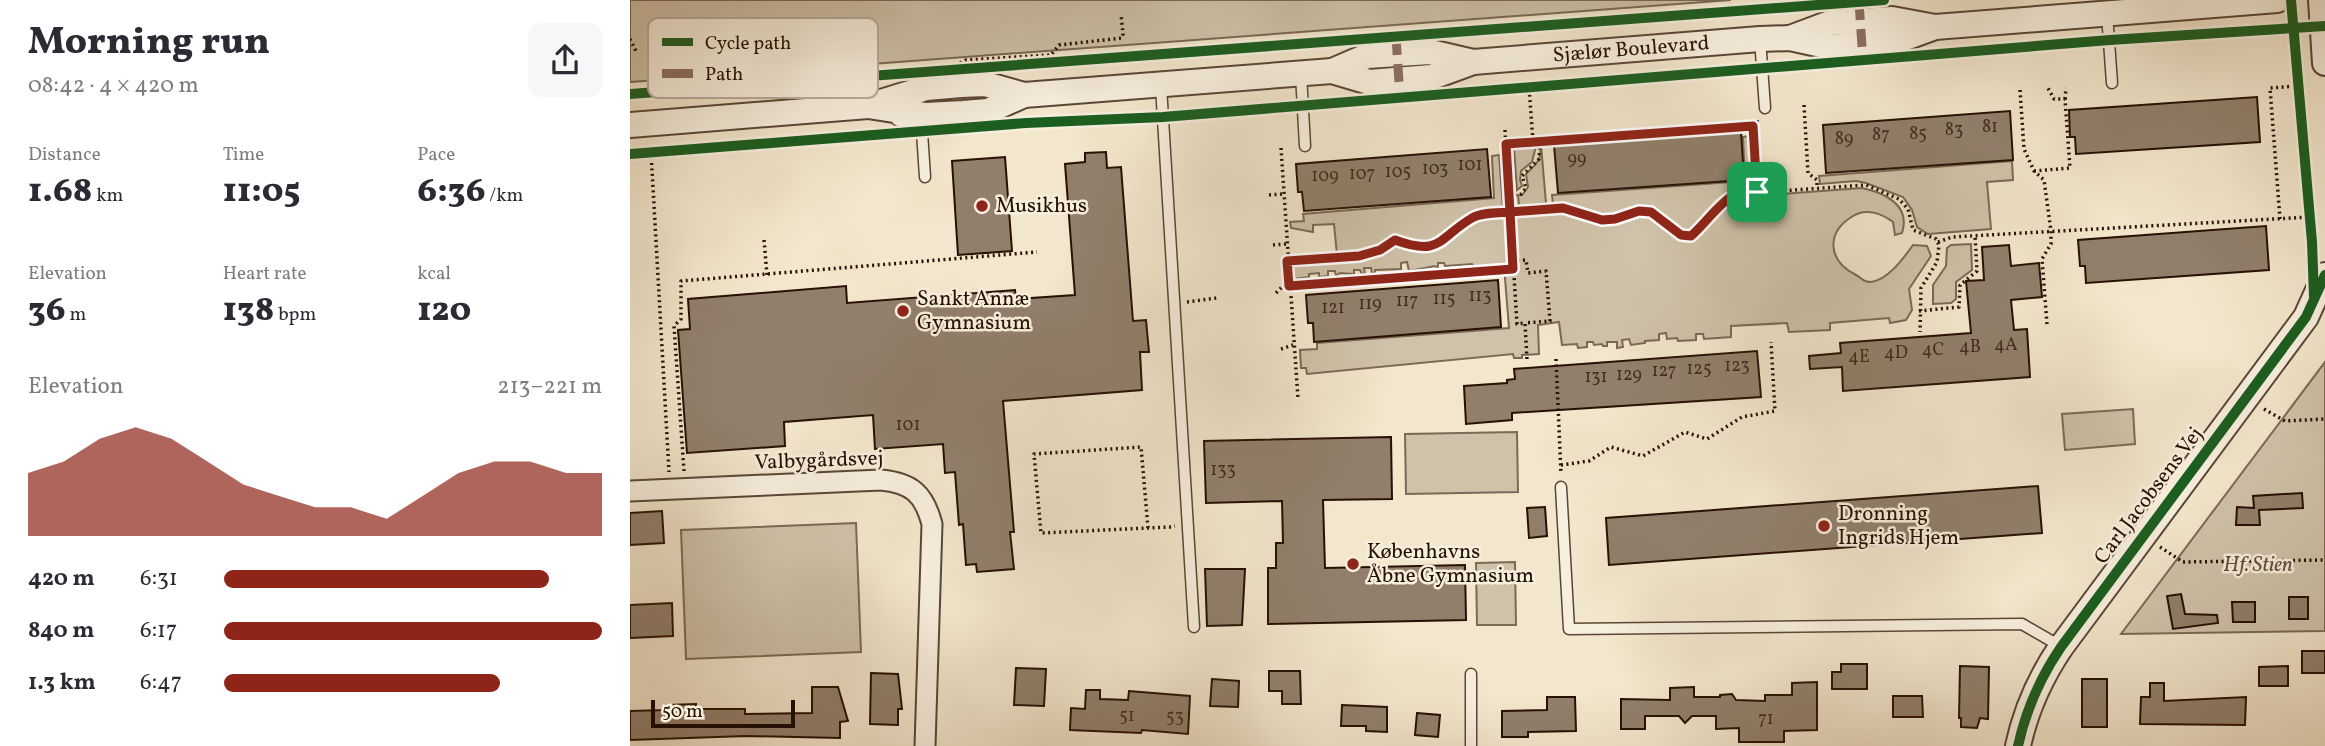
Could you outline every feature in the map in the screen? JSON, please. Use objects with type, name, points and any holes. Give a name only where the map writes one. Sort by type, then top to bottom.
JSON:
[{"type":"street","name":"Sjælør Boulevard","points":[[630,125],[868,106],[926,115],[963,113],[988,111],[1024,95],[1332,71],[1369,82],[1432,77],[1473,62],[1790,37],[1831,47],[1894,42],[1936,27],[2277,0]]},
{"type":"street","points":[[2321,0],[2325,63]]},
{"type":"street","name":"Carl Jacobsens Vej","points":[[2018,746],[2024,717],[2043,675],[2061,647],[2306,317],[2325,275]]},
{"type":"street","name":"Valbygårdsvej","points":[[630,491],[881,480],[897,481],[915,491],[927,506],[932,524],[925,746]]},
{"type":"lane","points":[[2107,13],[2112,83]]},
{"type":"lane","points":[[1760,39],[1765,108]]},
{"type":"lane","points":[[1301,74],[1305,146]]},
{"type":"lane","points":[[1161,85],[1194,628]]},
{"type":"lane","points":[[868,106],[922,132],[925,177]]},
{"type":"lane","points":[[1561,486],[1569,629],[2022,624],[2061,647]]},
{"type":"lane","points":[[1471,674],[1471,746]]},
{"type":"path","points":[[1055,49],[1059,45],[1122,38],[1124,34],[1121,14]]},
{"type":"path","points":[[630,39],[636,51]]},
{"type":"path","points":[[946,71],[1055,62]]},
{"type":"path","points":[[2296,73],[2299,103]]},
{"type":"path","points":[[1516,88],[1542,86]]},
{"type":"path","points":[[2280,219],[2270,88],[2297,86]]},
{"type":"path","points":[[1529,87],[1533,142]]},
{"type":"path","points":[[2049,88],[2054,99],[2065,99]]},
{"type":"path","points":[[2035,171],[2070,168],[2066,88]]},
{"type":"path","points":[[2020,90],[2024,149],[2035,171],[2044,180],[2051,231],[2051,244],[2042,259],[2047,324]]},
{"type":"path","points":[[1804,105],[1808,173],[1817,180],[1817,187]]},
{"type":"path","points":[[1506,144],[1753,126],[1757,125],[1757,117]]},
{"type":"path","points":[[1753,126],[1757,192]]},
{"type":"path","points":[[1505,130],[1513,269],[1517,324],[1550,321],[1546,271],[1528,273],[1526,260],[1513,261]]},
{"type":"path","points":[[1509,196],[1521,194],[1526,188],[1522,176],[1539,159],[1540,142]]},
{"type":"path","points":[[1281,148],[1298,399]]},
{"type":"path","points":[[664,151],[645,153],[677,488]]},
{"type":"path","points":[[1287,261],[1359,256],[1380,250],[1395,240],[1427,248],[1441,243],[1475,216],[1563,208],[1602,220],[1615,219],[1639,211],[1651,212],[1681,235],[1691,236],[1712,217],[1723,202],[1736,194],[1866,185],[1899,199],[1908,209],[1913,230],[1938,242]]},
{"type":"path","points":[[1269,195],[1283,194]]},
{"type":"path","points":[[1938,242],[1952,237],[2280,219],[2309,212],[2311,229]]},
{"type":"path","points":[[1919,311],[1959,307],[1960,285],[1977,271],[1975,236]]},
{"type":"path","points":[[764,240],[767,275]]},
{"type":"path","points":[[1920,332],[1921,288],[1937,262],[1938,242]]},
{"type":"path","points":[[1273,245],[1286,244]]},
{"type":"path","points":[[677,488],[674,327],[681,319],[681,281],[1037,252]]},
{"type":"path","points":[[1276,293],[1282,287],[1289,286],[1513,269]]},
{"type":"path","points":[[1174,304],[1217,298]]},
{"type":"path","points":[[1525,323],[1527,360]]},
{"type":"path","points":[[1561,465],[1589,461],[1611,447],[1643,456],[1678,434],[1685,432],[1707,439],[1742,417],[1775,411],[1771,342]]},
{"type":"path","points":[[1281,349],[1293,345]]},
{"type":"path","points":[[1556,359],[1561,486]]},
{"type":"path","points":[[2246,400],[2285,421],[2325,419]]},
{"type":"path","points":[[1148,528],[1141,447],[1034,454],[1041,533],[1148,528],[1187,526]]},
{"type":"path","points":[[2143,535],[2183,562],[2325,560]]},
{"type":"green space","points":[[630,0],[1731,0],[878,64],[878,18],[648,18],[648,81],[630,82]]},
{"type":"green space","points":[[1751,136],[1754,190],[1733,191],[1691,232],[1681,230],[1660,212],[1649,207],[1606,218],[1553,205],[1552,195],[1745,181],[1743,137]]},
{"type":"green space","points":[[1541,145],[1546,203],[1519,206],[1518,195],[1522,195],[1528,187],[1526,174],[1539,159]]},
{"type":"green space","points":[[1536,146],[1532,162],[1521,171],[1522,186],[1517,190],[1514,148]]},
{"type":"green space","points":[[1499,155],[1503,208],[1477,211],[1442,241],[1421,244],[1399,238],[1389,239],[1363,253],[1337,255],[1334,224],[1313,225],[1313,232],[1291,228],[1290,222],[1304,221],[1303,214],[1494,198],[1492,156]]},
{"type":"green space","points":[[2012,161],[2013,180],[1987,182],[1991,229],[1928,234],[1917,227],[1912,210],[1903,197],[1856,181],[1820,184],[1819,176]]},
{"type":"green space","points":[[1862,188],[1879,193],[1894,202],[1903,215],[1902,233],[1895,235],[1893,222],[1884,216],[1868,212],[1858,214],[1838,230],[1834,238],[1835,255],[1847,269],[1870,282],[1888,274],[1913,245],[1927,246],[1931,256],[1909,289],[1912,310],[1906,320],[1890,323],[1889,318],[1830,323],[1830,330],[1789,332],[1787,323],[1731,326],[1731,337],[1704,339],[1703,334],[1696,334],[1696,340],[1678,341],[1677,338],[1667,339],[1666,333],[1659,334],[1659,340],[1645,343],[1631,345],[1629,339],[1622,340],[1623,347],[1617,348],[1617,342],[1607,342],[1607,346],[1603,346],[1587,342],[1587,347],[1578,348],[1577,344],[1562,345],[1559,322],[1538,325],[1539,354],[1522,355],[1522,358],[1514,358],[1513,354],[1307,374],[1306,368],[1301,368],[1300,350],[1317,349],[1317,343],[1509,328],[1504,266],[1445,266],[1444,263],[1438,263],[1438,268],[1435,266],[1409,271],[1407,262],[1401,263],[1401,269],[1375,270],[1375,273],[1372,273],[1371,268],[1364,268],[1365,274],[1354,270],[1354,274],[1340,273],[1336,276],[1335,271],[1328,271],[1328,276],[1319,277],[1319,273],[1294,279],[1292,264],[1357,259],[1394,245],[1421,252],[1431,251],[1445,245],[1476,218],[1557,210],[1603,224],[1639,215],[1651,215],[1680,237],[1692,238],[1705,230],[1726,205],[1740,197]]},
{"type":"green space","points":[[1971,244],[1972,270],[1956,282],[1956,299],[1951,303],[1933,304],[1933,285],[1946,266],[1947,248],[1951,245]]},
{"type":"green space","name":"Hf. Stien","points":[[2325,362],[2325,631],[2121,634]]},
{"type":"green space","points":[[2133,409],[2135,444],[2065,450],[2062,414]]},
{"type":"green space","points":[[1517,432],[1518,492],[1406,494],[1405,434]]},
{"type":"green space","points":[[856,523],[861,652],[686,659],[681,530]]},
{"type":"green space","points":[[1515,562],[1516,625],[1477,625],[1476,563]]},
{"type":"building","points":[[2257,97],[2260,142],[2076,154],[2075,137],[2070,137],[2069,110]]},
{"type":"building","points":[[2010,111],[2013,160],[1826,173],[1823,125]]},
{"type":"building","points":[[1741,131],[1744,180],[1558,193],[1554,145]]},
{"type":"building","points":[[1487,149],[1491,197],[1304,211],[1302,192],[1298,192],[1296,164]]},
{"type":"building","points":[[1106,152],[1107,168],[1121,167],[1133,321],[1146,320],[1149,352],[1140,352],[1142,390],[1003,401],[1014,532],[1010,532],[1014,569],[977,572],[976,564],[966,565],[963,524],[959,525],[955,472],[945,473],[943,444],[875,449],[873,415],[784,422],[785,446],[687,453],[678,330],[690,329],[688,299],[846,286],[847,303],[1015,290],[1016,299],[1075,295],[1065,164],[1085,162],[1085,153]]},
{"type":"building","name":"Musikhus","points":[[1005,157],[1012,251],[958,255],[952,161]]},
{"type":"building","points":[[2266,226],[2269,270],[2086,283],[2085,266],[2080,266],[2078,240]]},
{"type":"building","points":[[2009,245],[2011,266],[2039,263],[2042,297],[2011,300],[2014,330],[2027,329],[2030,377],[1843,391],[1842,367],[1810,369],[1809,356],[1841,353],[1840,343],[1971,333],[1966,281],[1984,280],[1982,247]]},
{"type":"building","points":[[1498,280],[1501,327],[1314,342],[1313,323],[1308,323],[1306,295]]},
{"type":"building","points":[[1757,351],[1761,397],[1512,413],[1512,420],[1466,424],[1464,386],[1507,383],[1507,380],[1515,379],[1514,369]]},
{"type":"building","points":[[1391,437],[1392,499],[1323,500],[1325,568],[1465,565],[1466,620],[1268,624],[1268,568],[1276,568],[1276,543],[1283,543],[1282,501],[1206,503],[1204,441]]},
{"type":"building","name":"Dronning Ingrids Hjem","points":[[2038,486],[2042,533],[1609,565],[1606,518]]},
{"type":"building","points":[[2302,493],[2303,508],[2259,510],[2260,525],[2236,525],[2237,507],[2254,508],[2253,496]]},
{"type":"building","points":[[1545,507],[1547,536],[1529,538],[1527,508]]},
{"type":"building","points":[[662,511],[664,543],[630,545],[630,513]]},
{"type":"building","points":[[1205,569],[1245,569],[1242,625],[1207,626]]},
{"type":"building","points":[[2181,594],[2185,614],[2217,615],[2218,623],[2173,629],[2167,596]]},
{"type":"building","points":[[2289,597],[2308,597],[2308,619],[2289,619]]},
{"type":"building","points":[[2232,602],[2255,602],[2255,622],[2233,622]]},
{"type":"building","points":[[672,603],[673,636],[630,638],[630,605]]},
{"type":"building","points":[[2302,651],[2325,651],[2325,673],[2302,673]]},
{"type":"building","points":[[1841,664],[1867,664],[1867,689],[1832,689],[1832,672],[1841,672]]},
{"type":"building","points":[[1960,666],[1989,667],[1988,719],[1980,718],[1977,728],[1961,727]]},
{"type":"building","points":[[2288,666],[2288,686],[2259,686],[2259,667]]},
{"type":"building","points":[[1016,668],[1046,669],[1044,706],[1014,705]]},
{"type":"building","points":[[1269,671],[1300,671],[1301,704],[1282,704],[1282,691],[1269,691]]},
{"type":"building","points":[[871,673],[898,674],[902,709],[898,709],[898,725],[870,724]]},
{"type":"building","points":[[1212,679],[1239,681],[1238,707],[1210,706]]},
{"type":"building","points":[[2082,679],[2107,679],[2107,727],[2082,727]]},
{"type":"building","points":[[1817,682],[1817,730],[1784,731],[1784,742],[1739,742],[1739,728],[1716,729],[1716,716],[1692,716],[1685,723],[1679,716],[1645,716],[1645,729],[1621,729],[1621,699],[1670,700],[1670,688],[1694,687],[1694,697],[1732,694],[1736,700],[1765,701],[1765,695],[1792,695],[1792,683]]},
{"type":"building","points":[[2150,683],[2164,683],[2164,701],[2246,697],[2245,725],[2140,724],[2141,697],[2150,697]]},
{"type":"building","points":[[812,687],[838,687],[848,721],[840,722],[840,738],[746,736],[630,740],[630,711],[666,710],[666,705],[696,704],[696,709],[745,709],[745,714],[812,713]]},
{"type":"building","points":[[1086,690],[1100,690],[1100,699],[1128,700],[1129,691],[1190,696],[1188,734],[1142,730],[1141,733],[1070,730],[1071,708],[1085,709]]},
{"type":"building","points":[[1893,696],[1922,696],[1923,717],[1893,717]]},
{"type":"building","points":[[1547,697],[1575,697],[1576,731],[1528,732],[1528,737],[1502,737],[1502,711],[1547,710]]},
{"type":"building","points":[[1342,705],[1387,707],[1387,732],[1366,731],[1366,726],[1341,726]]},
{"type":"building","points":[[1417,713],[1440,715],[1438,737],[1415,735]]},
{"type":"marked path","points":[[1859,2],[1863,61]]},
{"type":"marked path","points":[[1396,37],[1400,97]]},
{"type":"cycle path","points":[[878,75],[1884,0]]},
{"type":"cycle path","points":[[2291,0],[2312,242],[2314,297]]},
{"type":"cycle path","points":[[630,154],[1026,123],[1163,117],[2110,40],[2325,26]]},
{"type":"cycle path","points":[[630,94],[648,93]]},
{"type":"cycle path","points":[[2018,746],[2035,694],[2061,647],[2306,317],[2325,275]]},
{"type":"place","name":"Musikhus","points":[[982,206]]},
{"type":"place","name":"Sankt Annæ Gymnasium","points":[[903,311]]},
{"type":"place","name":"Dronning Ingrids Hjem","points":[[1824,526]]},
{"type":"place","name":"Københavns Åbne Gymnasium","points":[[1353,564]]},
{"type":"route","points":[[1757,192],[1736,194],[1723,202],[1712,217],[1691,236],[1681,235],[1651,212],[1639,211],[1615,219],[1602,220],[1563,208],[1510,212],[1513,269],[1289,286],[1287,261],[1359,256],[1380,250],[1395,240],[1427,248],[1441,243],[1475,216],[1510,212],[1506,144],[1753,126],[1757,192]]}]
